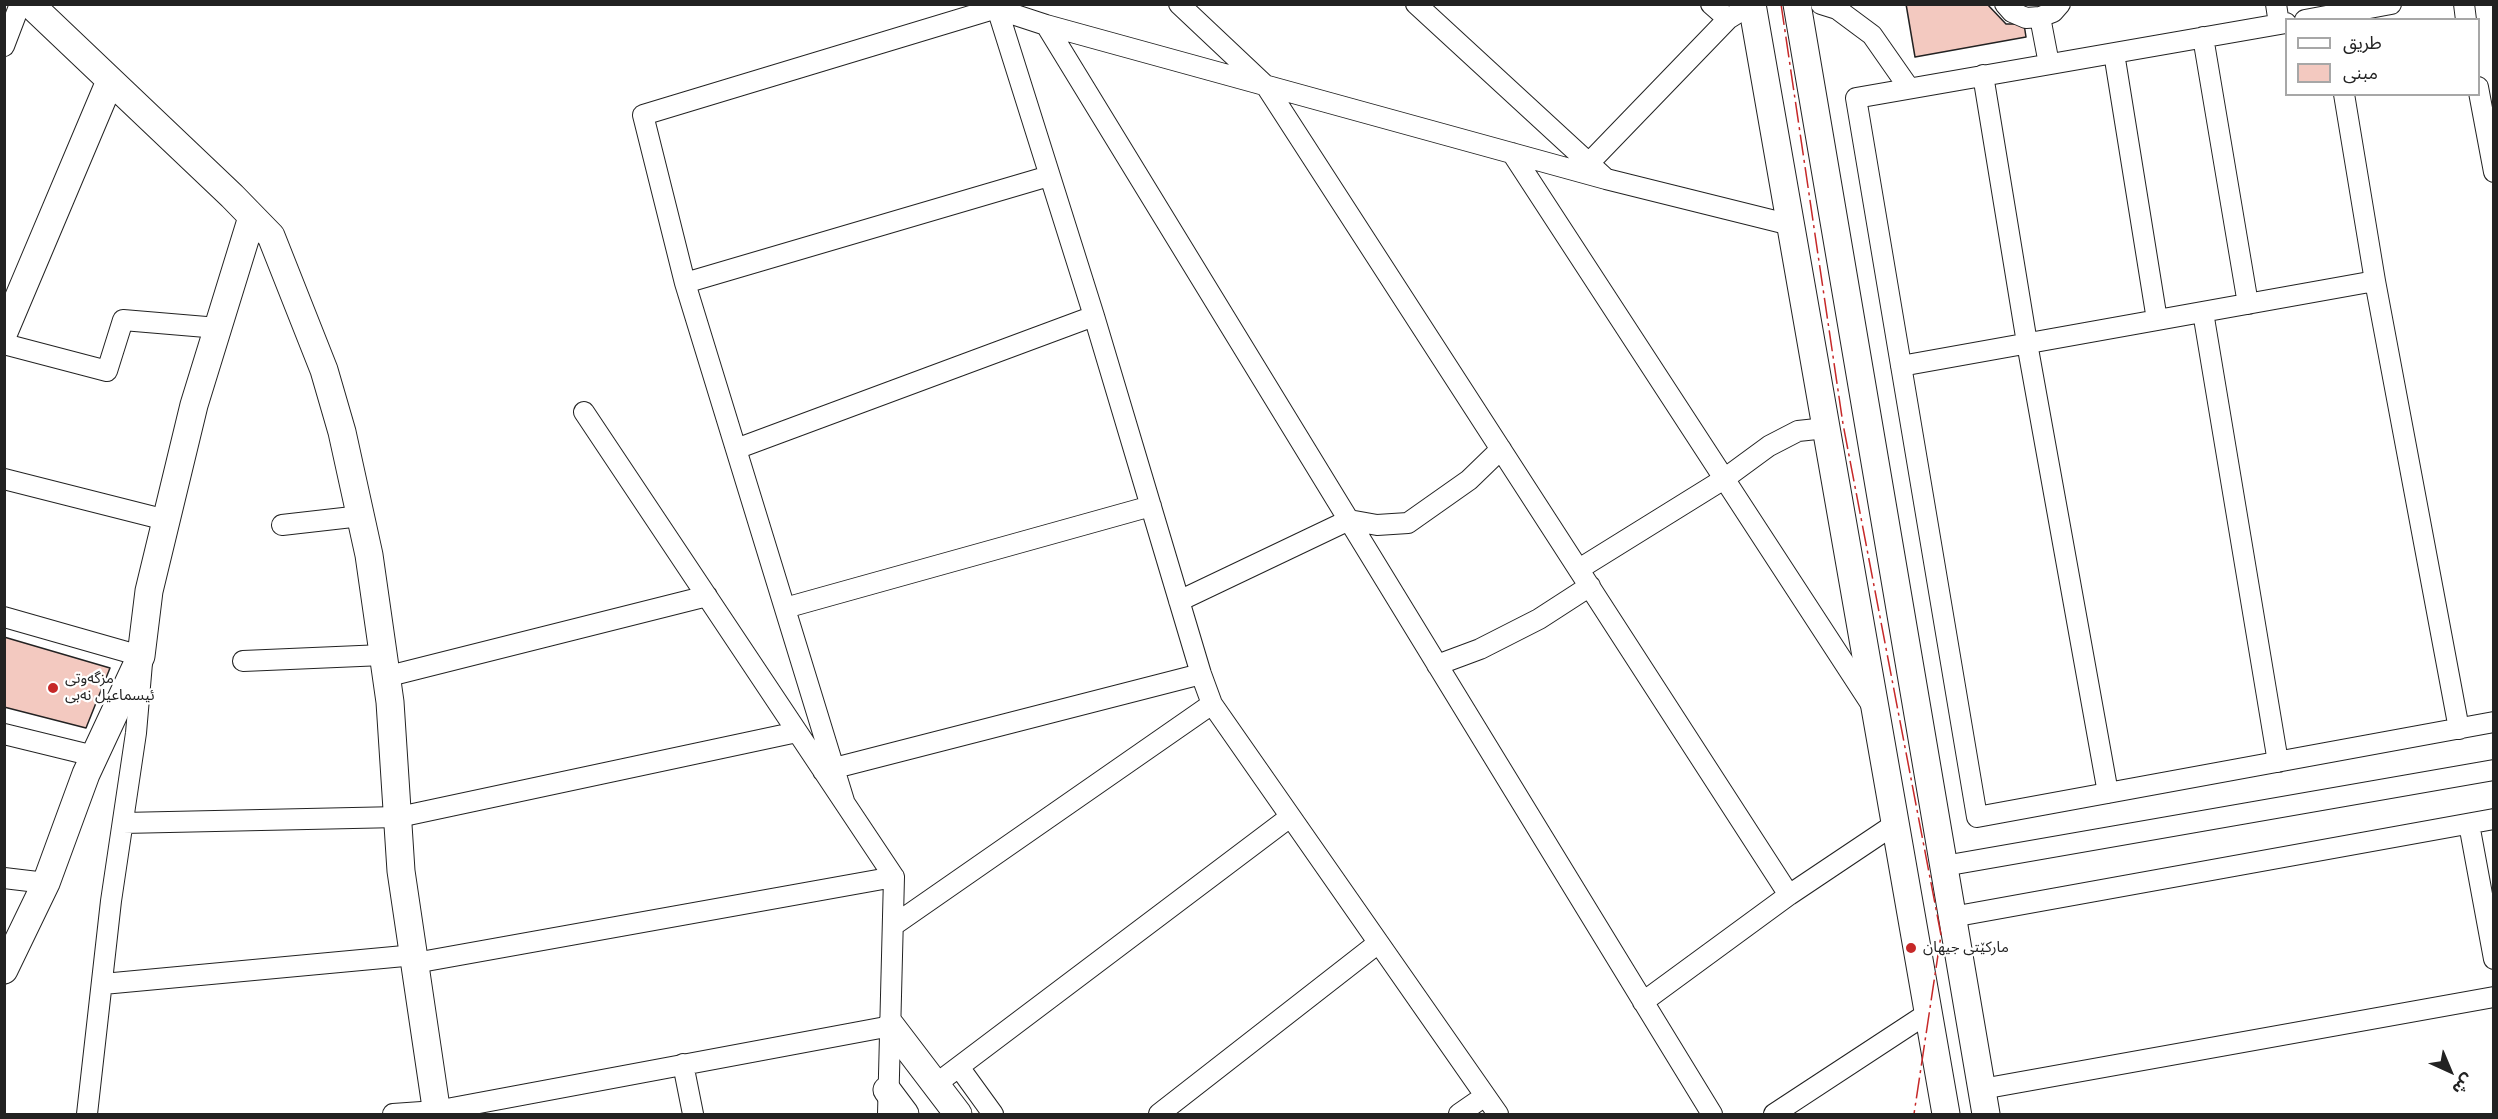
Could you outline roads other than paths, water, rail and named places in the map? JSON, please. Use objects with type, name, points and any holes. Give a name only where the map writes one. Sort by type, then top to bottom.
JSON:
[{"type":"street","points":[[4,46],[20,4]]},
{"type":"street","points":[[30,4],[271,237],[324,370],[362,516],[390,702],[401,871],[437,1113]]},
{"type":"street","points":[[1179,4],[1266,86],[1789,895]]},
{"type":"street","points":[[1416,4],[1606,179]]},
{"type":"street","points":[[1711,4],[1728,19]]},
{"type":"street","points":[[1589,163],[1728,19],[1752,4],[1946,1114]]},
{"type":"street","points":[[1797,4],[1984,1102],[2493,997]]},
{"type":"street","points":[[1821,4],[1837,9],[1872,35],[1909,88]]},
{"type":"street","points":[[2005,4],[2012,12],[2026,18],[2040,17],[2053,12],[2060,4]]},
{"type":"street","points":[[2330,17],[2391,4]]},
{"type":"street","points":[[905,1114],[887,1102],[894,878],[843,801],[829,770],[785,608],[686,283],[642,115],[989,6],[1046,25],[1606,179],[1791,225]]},
{"type":"street","points":[[989,6],[1049,176],[1094,316],[1212,704],[1377,944],[1498,1114]]},
{"type":"street","points":[[2040,17],[2049,64]]},
{"type":"street","points":[[2280,17],[2203,37],[1856,98],[1977,817],[2493,722]]},
{"type":"street","points":[[1046,25],[1712,1114]]},
{"type":"street","points":[[2203,37],[2248,304]]},
{"type":"street","points":[[2114,53],[2157,320]]},
{"type":"street","points":[[1983,75],[2027,343],[2108,793]]},
{"type":"street","points":[[4,332],[110,81]]},
{"type":"street","points":[[2344,96],[2375,281],[2459,729]]},
{"type":"street","points":[[2480,96],[2493,172]]},
{"type":"street","points":[[1512,153],[1875,711]]},
{"type":"street","points":[[686,283],[1049,176]]},
{"type":"street","points":[[87,1114],[111,901],[136,733],[149,591],[194,405],[252,217]]},
{"type":"street","points":[[1901,366],[2375,281]]},
{"type":"street","points":[[2202,312],[2278,762]]},
{"type":"street","points":[[736,448],[1094,316]]},
{"type":"street","points":[[4,344],[107,371],[123,320],[218,328]]},
{"type":"street","points":[[584,412],[797,732],[829,770]]},
{"type":"street","points":[[1579,569],[1724,479],[1769,446],[1798,431],[1826,428]]},
{"type":"street","points":[[1179,601],[1349,520],[1377,525],[1408,523],[1469,480],[1501,449]]},
{"type":"street","points":[[4,478],[166,520]]},
{"type":"street","points":[[785,608],[1151,506]]},
{"type":"street","points":[[282,525],[362,516]]},
{"type":"street","points":[[1437,665],[1490,644],[1539,619],[1590,586]]},
{"type":"street","points":[[243,661],[384,666],[707,596]]},
{"type":"street","points":[[4,617],[143,646]]},
{"type":"street","points":[[4,970],[46,883],[94,756],[143,646]]},
{"type":"street","points":[[829,770],[1201,674]]},
{"type":"street","points":[[894,925],[1212,704]]},
{"type":"street","points":[[123,823],[399,817],[797,732]]},
{"type":"street","points":[[4,734],[94,756]]},
{"type":"street","points":[[1944,866],[2493,770]]},
{"type":"street","points":[[936,1084],[1290,817]]},
{"type":"street","points":[[1952,917],[2493,819]]},
{"type":"street","points":[[1643,1002],[1789,895],[1895,824]]},
{"type":"street","points":[[2469,824],[2493,959]]},
{"type":"street","points":[[4,878],[46,883]]},
{"type":"street","points":[[103,984],[415,959],[894,878]]},
{"type":"street","points":[[1159,1114],[1377,944]]},
{"type":"street","points":[[1774,1114],[1928,1013]]},
{"type":"street","points":[[393,1114],[437,1113],[683,1064],[891,1026]]},
{"type":"street","points":[[891,1026],[958,1114]]},
{"type":"street","points":[[683,1064],[693,1114]]},
{"type":"street","points":[[959,1067],[993,1114]]},
{"type":"street","points":[[1459,1114],[1485,1096]]},
{"type":"place","name":"مزگەوتی ئیسماعیل نەبی","points":[[53,688]]},
{"type":"place","name":"مارکێتی جیهان","points":[[1911,948]]}]
